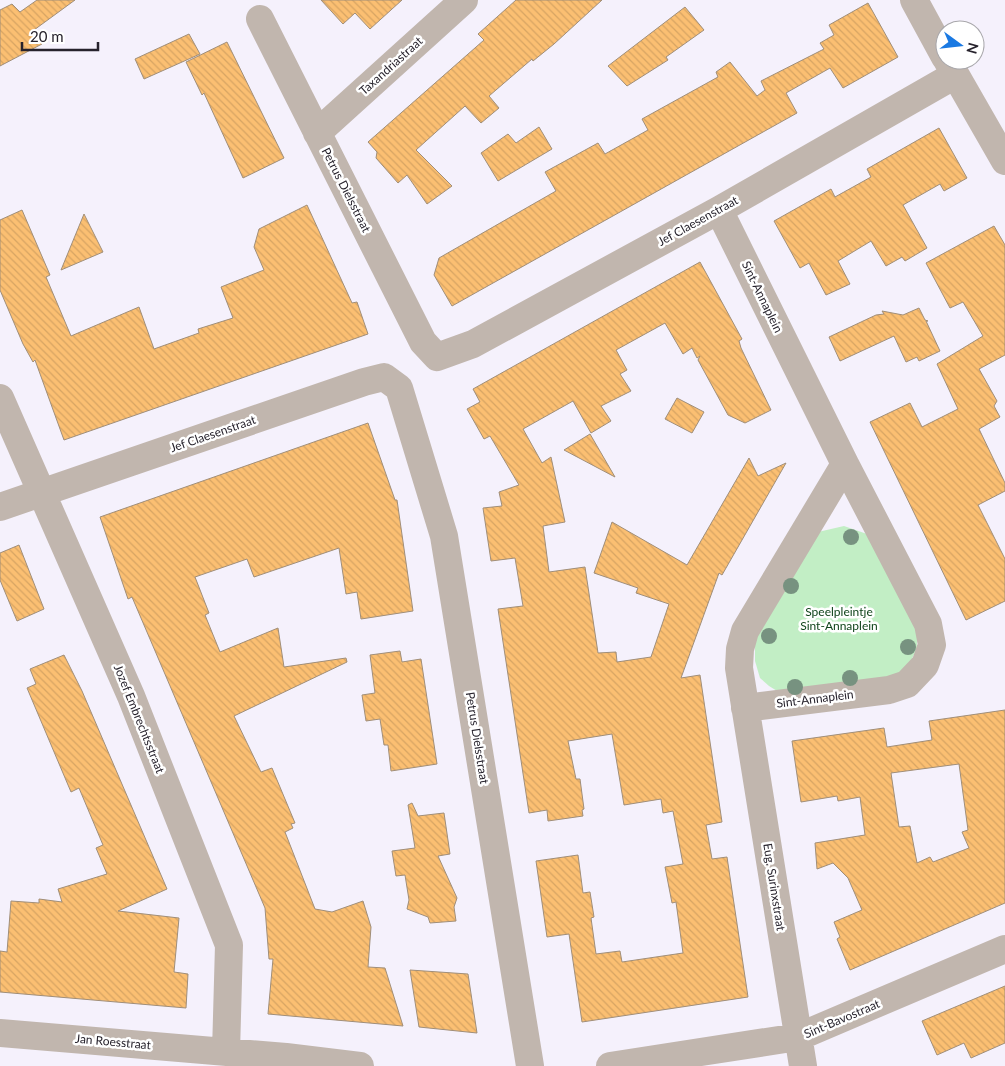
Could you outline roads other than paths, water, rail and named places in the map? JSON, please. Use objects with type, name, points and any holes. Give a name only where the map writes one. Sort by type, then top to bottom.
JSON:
[{"type":"street","name":"Taxandriastraat","points":[[317,133],[464,0]]},
{"type":"street","points":[[914,0],[935,38]]},
{"type":"street","name":"Petrus Dielsstraat","points":[[260,19],[423,342],[437,357]]},
{"type":"street","name":"Jef Claesenstraat","points":[[437,357],[473,344],[719,210],[940,70]]},
{"type":"street","points":[[952,70],[1005,161]]},
{"type":"street","name":"Sint-Annaplein","points":[[719,210],[845,464],[928,624],[932,645],[925,665],[907,684],[889,690],[745,708]]},
{"type":"street","name":"Jef Claesenstraat","points":[[0,507],[384,377],[399,388],[408,413]]},
{"type":"street","name":"Jozef Embrechtsstraat","points":[[0,398],[131,696],[229,945],[226,1052]]},
{"type":"street","name":"Petrus Dielsstraat","points":[[408,413],[444,536],[530,1066]]},
{"type":"street","points":[[745,708],[739,668],[740,649],[744,631],[845,464]]},
{"type":"street","name":"Eug. Surinxstraat","points":[[745,708],[803,1066]]},
{"type":"street","name":"Sint-Bavostraat","points":[[610,1066],[798,1037],[1005,949]]},
{"type":"street","name":"Jan Roesstraat","points":[[0,1032],[226,1052],[284,1061],[360,1066]]},
{"type":"park label","name":"Speelpleintje Sint-Annaplein","points":[[839,619]]}]
